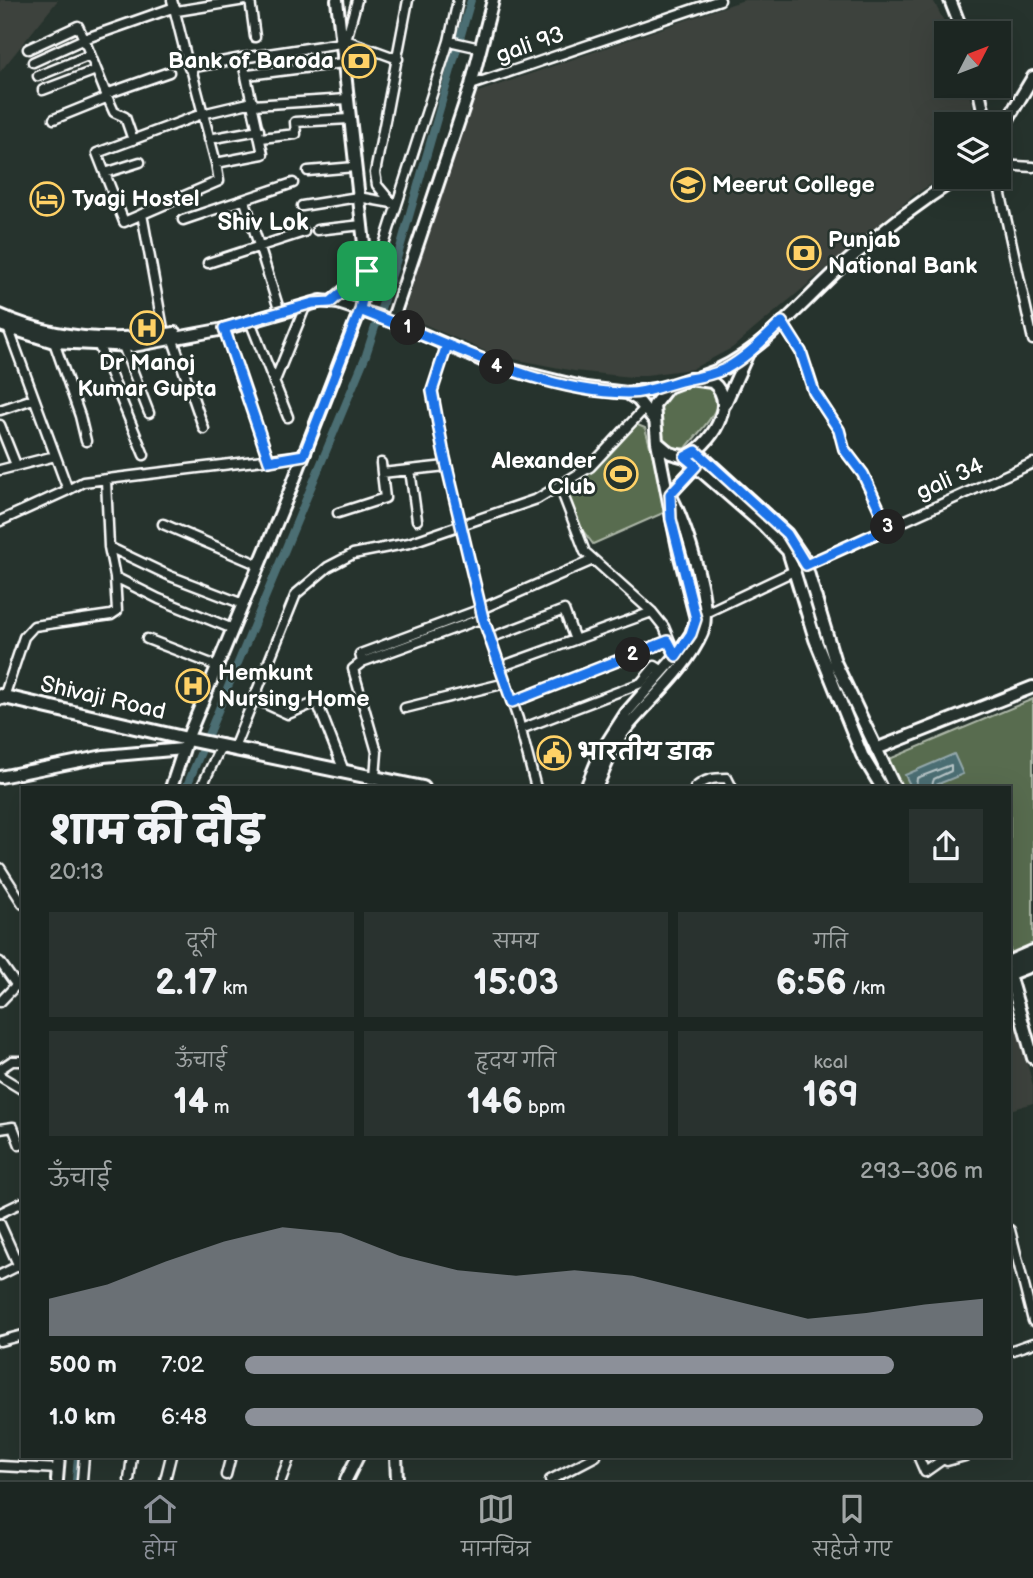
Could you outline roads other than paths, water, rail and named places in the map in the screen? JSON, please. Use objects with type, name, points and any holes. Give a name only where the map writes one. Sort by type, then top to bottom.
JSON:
[{"type":"main road","name":"Shivaji Road","points":[[1,699],[189,744],[273,759]]},
{"type":"main road","points":[[273,759],[413,786]]},
{"type":"main road","points":[[273,759],[387,786]]},
{"type":"main road","points":[[1011,962],[1033,952]]},
{"type":"main road","points":[[1011,975],[1033,964]]},
{"type":"street","points":[[33,62],[83,39],[175,6],[247,0],[255,37]]},
{"type":"street","points":[[172,786],[217,666],[360,310],[367,269],[337,0]]},
{"type":"street","points":[[343,41],[357,0]]},
{"type":"street","points":[[302,206],[358,197],[392,203],[377,185],[375,173],[408,0]]},
{"type":"street","points":[[331,302],[367,269],[377,267],[449,41],[458,0]]},
{"type":"street","points":[[388,320],[471,85],[493,0]]},
{"type":"street","name":"gali 93","points":[[471,85],[720,0]]},
{"type":"street","points":[[955,2],[960,21]]},
{"type":"street","points":[[175,6],[202,114],[216,163],[219,181],[124,222],[97,153],[202,114],[253,103],[347,99]]},
{"type":"street","points":[[28,48],[78,26],[114,112],[125,117],[133,140]]},
{"type":"street","points":[[191,68],[343,41],[398,59]]},
{"type":"street","points":[[449,41],[480,48]]},
{"type":"street","points":[[38,76],[90,55]]},
{"type":"street","points":[[216,163],[263,154],[243,58]]},
{"type":"street","points":[[248,75],[342,60]]},
{"type":"street","points":[[43,90],[96,70]]},
{"type":"street","points":[[54,119],[106,98],[106,94],[169,72]]},
{"type":"street","points":[[1011,114],[1033,77]]},
{"type":"street","points":[[209,139],[296,134],[295,122],[349,119]]},
{"type":"street","points":[[105,173],[140,162]]},
{"type":"street","points":[[1011,166],[1033,167]]},
{"type":"street","points":[[308,171],[355,167]]},
{"type":"street","points":[[183,220],[293,183]]},
{"type":"street","points":[[5,327],[54,342],[123,346],[224,328],[309,305],[331,302],[388,320],[495,366],[586,388],[627,393],[668,387],[723,370],[749,353],[885,231],[939,189]]},
{"type":"street","points":[[999,189],[1033,340]]},
{"type":"street","points":[[245,201],[278,306]]},
{"type":"street","points":[[142,214],[168,337],[204,429]]},
{"type":"street","points":[[317,230],[362,225]]},
{"type":"street","points":[[208,263],[304,232]]},
{"type":"street","points":[[0,315],[24,326],[61,334],[136,340],[168,337],[304,300],[309,305]]},
{"type":"street","points":[[274,383],[309,305]]},
{"type":"street","points":[[250,321],[288,417]]},
{"type":"street","points":[[782,322],[801,352],[814,392],[839,430],[844,449],[863,474],[888,528]]},
{"type":"street","points":[[5,327],[68,490]]},
{"type":"street","points":[[224,328],[269,461]]},
{"type":"street","points":[[54,342],[86,441]]},
{"type":"street","points":[[447,345],[432,391],[446,466],[482,614],[521,729],[535,786]]},
{"type":"street","points":[[99,346],[144,455]]},
{"type":"street","points":[[123,346],[149,413]]},
{"type":"street","points":[[685,457],[696,451],[716,426],[749,353]]},
{"type":"street","points":[[694,379],[708,380],[717,385],[723,396],[724,406]]},
{"type":"street","points":[[597,786],[622,733],[695,645],[703,631],[671,519],[670,494],[657,442],[654,421],[656,398],[668,387]]},
{"type":"street","points":[[627,393],[645,408],[654,421]]},
{"type":"street","points":[[0,410],[33,399]]},
{"type":"street","points":[[202,786],[221,748],[253,698],[296,594],[328,567],[353,554],[409,543],[537,499],[560,487],[590,467],[645,408]]},
{"type":"street","points":[[0,425],[16,465]]},
{"type":"street","points":[[657,442],[670,453],[685,457],[696,466],[763,525],[801,567],[815,639],[862,755],[881,786]]},
{"type":"street","points":[[696,451],[787,534],[835,662],[894,786]]},
{"type":"street","points":[[0,521],[83,482],[304,455]]},
{"type":"street","points":[[0,470],[55,456]]},
{"type":"street","points":[[338,513],[385,498],[381,463]]},
{"type":"street","name":"gali 34","points":[[700,615],[1033,463]]},
{"type":"street","points":[[382,473],[446,466]]},
{"type":"street","points":[[670,494],[696,466]]},
{"type":"street","points":[[410,470],[417,520]]},
{"type":"street","points":[[1,699],[24,636],[34,626],[111,615],[117,611],[116,577],[109,547],[106,480]]},
{"type":"street","points":[[560,487],[585,552],[652,612],[664,627],[676,656]]},
{"type":"street","points":[[163,524],[259,565]]},
{"type":"street","points":[[109,547],[170,576],[243,604]]},
{"type":"street","points":[[375,778],[377,752],[353,669],[362,662],[482,614],[593,560]]},
{"type":"street","points":[[116,577],[159,599],[233,629]]},
{"type":"street","points":[[490,638],[564,610],[575,640]]},
{"type":"street","points":[[500,667],[652,612]]},
{"type":"street","points":[[587,786],[601,752],[626,713],[676,656],[700,615]]},
{"type":"street","points":[[147,639],[217,666]]},
{"type":"street","points":[[512,702],[668,641]]},
{"type":"street","points":[[521,729],[641,683],[655,666],[663,671]]},
{"type":"street","points":[[405,708],[506,683]]},
{"type":"street","points":[[876,749],[1033,687]]},
{"type":"street","points":[[253,698],[288,714],[317,702],[344,771]]},
{"type":"street","points":[[0,777],[104,756],[189,744]]},
{"type":"street","points":[[697,786],[704,780],[727,778],[731,786]]},
{"type":"street","points":[[0,868],[21,901]]},
{"type":"street","points":[[0,962],[21,982],[0,1002]]},
{"type":"street","points":[[1011,979],[1029,1032],[1033,1058]]},
{"type":"street","points":[[0,1069],[12,1060],[21,1061]]},
{"type":"street","points":[[0,1076],[21,1089]]},
{"type":"street","points":[[0,1129],[13,1127],[20,1145]]},
{"type":"street","points":[[0,1213],[21,1203]]},
{"type":"street","points":[[0,1224],[20,1258],[16,1267],[0,1275]]},
{"type":"street","points":[[1011,1234],[1033,1321]]},
{"type":"street","points":[[0,1341],[21,1336]]},
{"type":"street","points":[[1011,1350],[1033,1343]]},
{"type":"street","points":[[82,1480],[83,1458]]},
{"type":"street","points":[[129,1480],[132,1458]]},
{"type":"street","points":[[165,1480],[170,1458]]},
{"type":"street","points":[[226,1475],[230,1458]]},
{"type":"street","points":[[281,1480],[288,1458]]},
{"type":"street","points":[[346,1480],[357,1458]]},
{"type":"street","points":[[396,1458],[397,1480]]},
{"type":"street","points":[[550,1480],[592,1458]]},
{"type":"street","points":[[919,1458],[925,1472],[941,1458]]},
{"type":"street","points":[[0,1466],[58,1474]]},
{"type":"water","points":[[954,754],[963,774],[933,786],[910,786],[905,775]]},
{"type":"waterway","points":[[187,786],[366,355],[396,262],[471,0]]},
{"type":"waterway","points":[[76,1480],[78,1458]]},
{"type":"place","name":"Bank of Baroda","points":[[359,61]]},
{"type":"place","name":"Meerut College","points":[[688,185]]},
{"type":"place","name":"Tyagi Hostel","points":[[47,199]]},
{"type":"place","name":"Punjab National Bank","points":[[804,253]]},
{"type":"place","name":"Dr Manoj Kumar Gupta","points":[[147,328]]},
{"type":"place","name":"Alexander Club","points":[[621,474]]},
{"type":"place","name":"Hemkunt Nursing Home","points":[[193,686]]},
{"type":"place","name":"भारतीय डाक","points":[[554,753]]},
{"type":"district","name":"Shiv Lok","points":[[263,222]]}]
